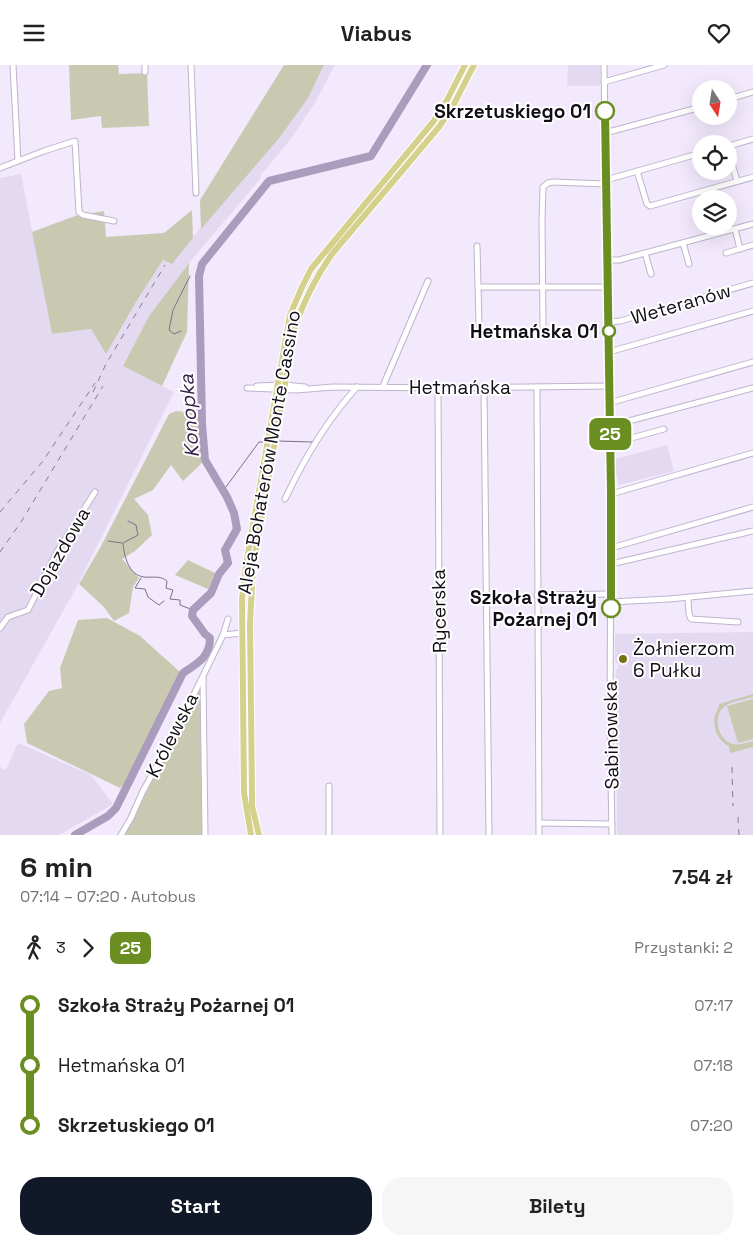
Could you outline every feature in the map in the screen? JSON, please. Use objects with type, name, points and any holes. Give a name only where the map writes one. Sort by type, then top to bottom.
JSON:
[{"type":"main road","name":"Aleja Bohaterów Monte Cassino","points":[[259,835],[252,806],[250,600],[253,566],[276,441],[280,387],[290,315],[311,269],[433,122],[465,65]]},
{"type":"main road","name":"Aleja Bohaterów Monte Cassino","points":[[250,835],[244,793],[242,599],[267,442],[295,327],[301,308],[318,274],[332,254],[439,127],[454,104],[474,65]]},
{"type":"street","points":[[13,65],[18,161]]},
{"type":"street","points":[[144,65],[145,72]]},
{"type":"street","points":[[191,65],[196,193]]},
{"type":"street","name":"Sabinowska","points":[[604,65],[611,494],[612,835]]},
{"type":"street","points":[[604,82],[664,65]]},
{"type":"street","points":[[738,97],[753,93]]},
{"type":"street","points":[[605,133],[692,109]]},
{"type":"street","points":[[737,144],[753,139]]},
{"type":"street","points":[[0,168],[75,141],[79,212],[83,215],[114,221]]},
{"type":"street","points":[[543,329],[542,190],[548,183],[606,182],[692,156]]},
{"type":"street","points":[[638,171],[647,203],[650,206],[753,177]]},
{"type":"street","points":[[737,228],[753,224]]},
{"type":"street","points":[[607,260],[619,260],[713,235]]},
{"type":"street","points":[[736,235],[740,249]]},
{"type":"street","points":[[683,243],[689,264]]},
{"type":"street","points":[[726,253],[753,245]]},
{"type":"street","points":[[477,246],[479,324]]},
{"type":"street","points":[[645,253],[651,274]]},
{"type":"street","points":[[383,387],[428,281]]},
{"type":"street","name":"Weteranów","points":[[608,323],[753,283]]},
{"type":"street","points":[[478,287],[608,287]]},
{"type":"street","points":[[609,352],[753,311]]},
{"type":"street","points":[[609,403],[753,362]]},
{"type":"street","name":"Hetmańska","points":[[280,387],[296,390],[357,387],[609,386]]},
{"type":"street","points":[[285,499],[303,461],[346,399],[357,387]]},
{"type":"street","name":"Rycerska","points":[[438,387],[440,835]]},
{"type":"street","points":[[484,387],[488,835]]},
{"type":"street","points":[[537,387],[539,835]]},
{"type":"street","points":[[610,427],[753,388]]},
{"type":"street","points":[[610,444],[664,429]]},
{"type":"street","points":[[611,494],[753,453]]},
{"type":"street","name":"Dojazdowa","points":[[0,628],[8,617],[28,610],[57,552],[95,491]]},
{"type":"street","points":[[611,548],[753,507]]},
{"type":"street","points":[[611,564],[753,531]]},
{"type":"street","points":[[611,602],[688,598],[753,591]]},
{"type":"street","points":[[537,595],[611,594]]},
{"type":"street","points":[[688,598],[691,619],[738,622]]},
{"type":"street","name":"Królewska","points":[[121,835],[223,635],[228,619]]},
{"type":"street","points":[[223,635],[242,633]]},
{"type":"street","points":[[203,674],[205,835]]},
{"type":"street","points":[[329,786],[329,835]]},
{"type":"street","points":[[539,823],[612,824]]},
{"type":"shaded area","points":[[324,65],[335,65],[315,103],[290,140],[260,176],[261,178],[189,263],[149,316],[123,366],[174,392],[75,590],[0,723],[0,178],[21,174],[52,334],[91,329],[106,354],[163,260],[172,264],[317,80]]},
{"type":"shaded area","points":[[568,65],[600,65],[600,86],[567,86]]},
{"type":"shaded area","points":[[667,445],[674,471],[619,485],[612,460]]},
{"type":"shaded area","points":[[753,632],[753,835],[617,835],[616,670],[618,664],[615,661],[615,634]]},
{"type":"shaded area","points":[[18,743],[91,775],[113,804],[59,835],[0,835],[0,767],[6,770]]},
{"type":"green space","points":[[69,65],[118,65],[119,74],[147,73],[149,126],[102,128],[101,116],[71,120]]},
{"type":"green space","points":[[284,65],[324,65],[308,98],[280,137],[201,229],[200,200]]},
{"type":"green space","points":[[192,210],[193,238],[172,264],[163,260],[106,354],[91,329],[52,334],[32,232],[75,216],[104,211],[106,237],[164,233]]},
{"type":"green space","points":[[189,263],[187,332],[162,386],[123,366],[149,316]]},
{"type":"green space","points":[[176,411],[194,413],[206,428],[201,464],[183,481],[171,465],[153,490],[134,499],[148,515],[152,535],[135,551],[122,559],[139,578],[133,587],[129,613],[114,621],[104,607],[79,584],[100,548],[169,414]]},
{"type":"green space","points":[[188,560],[215,573],[208,589],[175,575]]},
{"type":"green space","points":[[107,618],[140,636],[180,672],[124,784],[120,788],[27,743],[24,724],[49,691],[62,688],[60,668],[78,620]]},
{"type":"green space","points":[[200,686],[202,835],[125,835]]},
{"type":"green space","points":[[753,694],[753,697],[729,704],[723,708],[718,717],[721,734],[728,742],[741,744],[753,741],[753,747],[730,753],[730,747],[719,738],[714,725],[719,704]]},
{"type":"green space","points":[[753,699],[753,739],[738,743],[727,706]]},
{"type":"waterway","name":"Konopka","points":[[75,835],[108,816],[116,808],[183,673],[198,663],[208,650],[210,638],[192,616],[193,610],[211,593],[219,574],[228,563],[225,550],[237,529],[234,513],[227,497],[205,460],[202,424],[199,276],[202,264],[269,181],[371,156],[427,65]]},
{"type":"waterway","points":[[181,331],[174,334],[169,330],[173,310],[190,276]]},
{"type":"waterway","points":[[277,441],[312,442]]},
{"type":"waterway","points":[[223,491],[259,442],[265,442]]},
{"type":"waterway","points":[[128,521],[136,525],[138,535],[123,543],[124,553],[131,569],[134,573],[144,577],[164,579],[167,581],[166,588],[173,590],[170,599],[180,600],[180,605],[193,610]]},
{"type":"waterway","points":[[108,541],[122,543]]},
{"type":"waterway","points":[[141,578],[135,588],[145,589],[148,597],[159,605],[164,601]]},
{"type":"railway","points":[[93,392],[106,364],[165,265]]},
{"type":"railway","points":[[0,512],[43,461],[95,383]]},
{"type":"railway","points":[[0,552],[21,522],[103,386]]},
{"type":"railway","points":[[732,767],[733,806]]},
{"type":"railway","points":[[738,817],[739,835]]},
{"type":"bus line","name":"25","points":[[605,111],[611,608]]},
{"type":"place","name":"Skrzetuskiego 01","points":[[605,111]]},
{"type":"place","name":"Hetmańska 01","points":[[609,331]]},
{"type":"place","name":"Szkoła Straży Pożarnej 01","points":[[611,608]]},
{"type":"place","name":"Żołnierzom 6 Pułku","points":[[623,659]]}]
